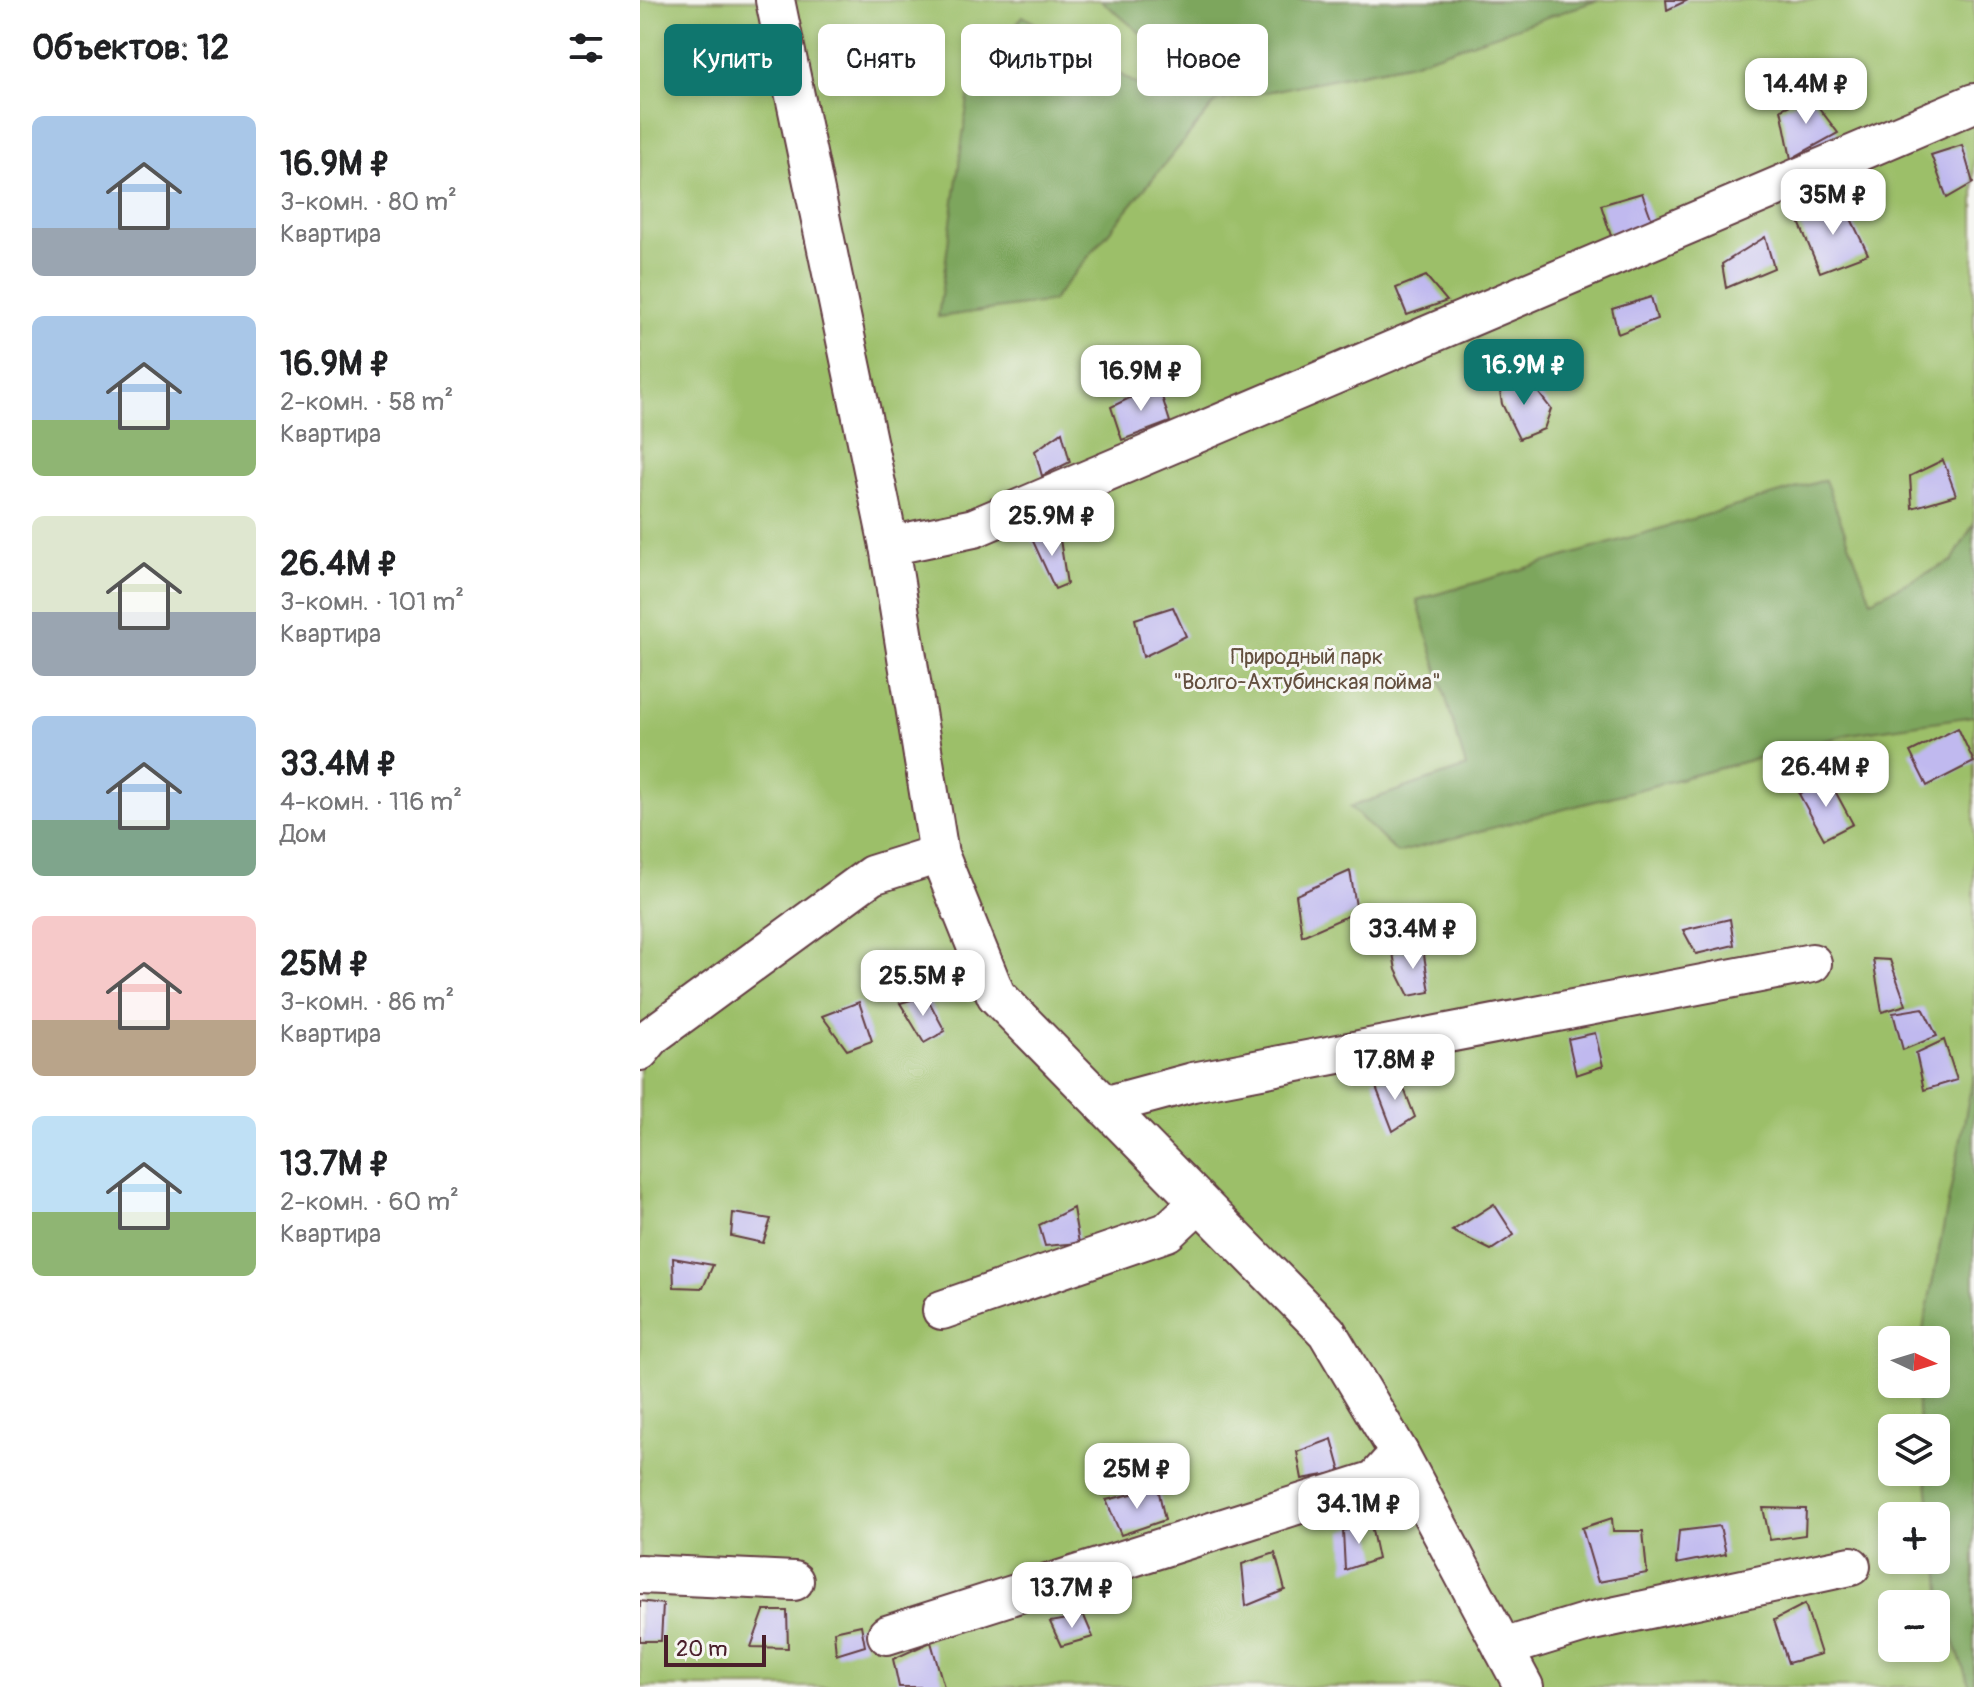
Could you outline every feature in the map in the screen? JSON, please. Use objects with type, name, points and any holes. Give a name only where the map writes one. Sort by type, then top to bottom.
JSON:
[{"type":"street","points":[[775,0],[889,546],[939,854],[996,995],[1197,1204],[1327,1332],[1399,1453],[1524,1687]]},
{"type":"street","points":[[889,546],[974,528],[1974,103]]},
{"type":"street","points":[[640,1051],[653,1035],[872,875],[939,854]]},
{"type":"street","points":[[1104,1106],[1193,1082],[1812,963]]},
{"type":"street","points":[[942,1310],[1167,1232],[1197,1204]]},
{"type":"street","points":[[887,1635],[1375,1480],[1399,1453]]},
{"type":"street","points":[[1503,1648],[1588,1622],[1851,1566]]},
{"type":"street","points":[[640,1574],[794,1581]]},
{"type":"green space","name":"Природный парк \"Волго-Ахтубинская пойма\"","points":[[640,0],[1974,0],[1974,1687],[640,1687]]},
{"type":"green space","points":[[1101,0],[1598,0],[1412,63],[1268,92],[1268,24],[1137,24],[1137,30]]},
{"type":"green space","points":[[1023,16],[1036,24],[1016,24]]},
{"type":"green space","points":[[1121,75],[1137,84],[1137,96],[1246,96],[1216,102],[1052,301],[938,317],[968,96],[1121,96]]},
{"type":"green space","points":[[1825,480],[1871,600],[1952,561],[1974,523],[1974,716],[1850,734],[1397,853],[1350,807],[1466,767],[1417,600]]},
{"type":"green space","points":[[1974,1072],[1974,1687],[1970,1687],[1950,1630],[1950,1590],[1941,1590],[1940,1574],[1950,1574],[1950,1502],[1929,1502],[1928,1486],[1950,1486],[1950,1414],[1918,1414],[1917,1398],[1950,1398],[1950,1326],[1924,1326]]},
{"type":"building","points":[[1666,0],[1688,0],[1667,10]]},
{"type":"building","points":[[1810,96],[1838,133],[1791,159],[1781,109]]},
{"type":"building","points":[[1962,145],[1973,183],[1947,198],[1931,155]]},
{"type":"building","points":[[1642,193],[1653,223],[1611,236],[1601,205]]},
{"type":"building","points":[[1842,200],[1868,254],[1820,272],[1799,222]]},
{"type":"building","points":[[1765,237],[1774,268],[1726,288],[1722,264]]},
{"type":"building","points":[[1426,276],[1447,301],[1407,315],[1396,288]]},
{"type":"building","points":[[1651,297],[1657,319],[1618,334],[1612,309]]},
{"type":"building","points":[[1525,375],[1551,409],[1544,429],[1519,439],[1502,404],[1499,385]]},
{"type":"building","points":[[1158,384],[1170,422],[1122,440],[1111,407]]},
{"type":"building","points":[[1062,432],[1070,462],[1042,476],[1035,451]]},
{"type":"building","points":[[1943,460],[1956,495],[1912,508],[1910,476]]},
{"type":"building","points":[[1059,533],[1067,584],[1055,589],[1032,539]]},
{"type":"building","points":[[1173,607],[1186,636],[1143,657],[1135,619]]},
{"type":"building","points":[[1958,728],[1974,762],[1927,786],[1910,752]]},
{"type":"building","points":[[1828,778],[1853,824],[1824,839],[1799,794]]},
{"type":"building","points":[[1350,871],[1357,912],[1302,936],[1296,895]]},
{"type":"building","points":[[1730,919],[1734,945],[1696,954],[1683,930]]},
{"type":"building","points":[[1423,949],[1430,992],[1409,996],[1396,970],[1393,953]]},
{"type":"building","points":[[1873,959],[1890,960],[1906,1005],[1882,1012]]},
{"type":"building","points":[[926,996],[945,1031],[924,1043],[900,1003]]},
{"type":"building","points":[[859,1002],[872,1041],[847,1050],[822,1016]]},
{"type":"building","points":[[1923,1008],[1937,1036],[1903,1050],[1893,1013]]},
{"type":"building","points":[[1595,1033],[1603,1066],[1576,1075],[1568,1039]]},
{"type":"building","points":[[1944,1040],[1957,1080],[1924,1090],[1916,1053]]},
{"type":"building","points":[[1373,1079],[1401,1081],[1415,1117],[1393,1131]]},
{"type":"building","points":[[1494,1204],[1514,1235],[1491,1250],[1452,1231]]},
{"type":"building","points":[[1073,1208],[1079,1243],[1045,1246],[1039,1225]]},
{"type":"building","points":[[733,1213],[771,1219],[763,1243],[731,1236]]},
{"type":"building","points":[[673,1258],[713,1265],[703,1288],[674,1287]]},
{"type":"building","points":[[1332,1439],[1341,1472],[1302,1479],[1297,1452]]},
{"type":"building","points":[[1158,1488],[1165,1520],[1121,1535],[1106,1500]]},
{"type":"building","points":[[1763,1508],[1806,1509],[1805,1535],[1770,1540]]},
{"type":"building","points":[[1612,1518],[1613,1531],[1643,1531],[1647,1573],[1598,1582],[1582,1528]]},
{"type":"building","points":[[1370,1521],[1378,1559],[1345,1570],[1343,1531]]},
{"type":"building","points":[[1720,1526],[1726,1554],[1676,1564],[1679,1531]]},
{"type":"building","points":[[1275,1553],[1285,1590],[1246,1606],[1242,1564]]},
{"type":"building","points":[[640,1601],[663,1604],[661,1641],[640,1641]]},
{"type":"building","points":[[1805,1604],[1821,1654],[1788,1663],[1774,1620]]},
{"type":"building","points":[[764,1611],[787,1611],[788,1648],[751,1647]]},
{"type":"building","points":[[1084,1616],[1093,1637],[1061,1646],[1050,1622]]},
{"type":"building","points":[[861,1625],[865,1646],[836,1655],[834,1631]]},
{"type":"building","points":[[931,1642],[944,1687],[899,1687],[893,1659]]}]
